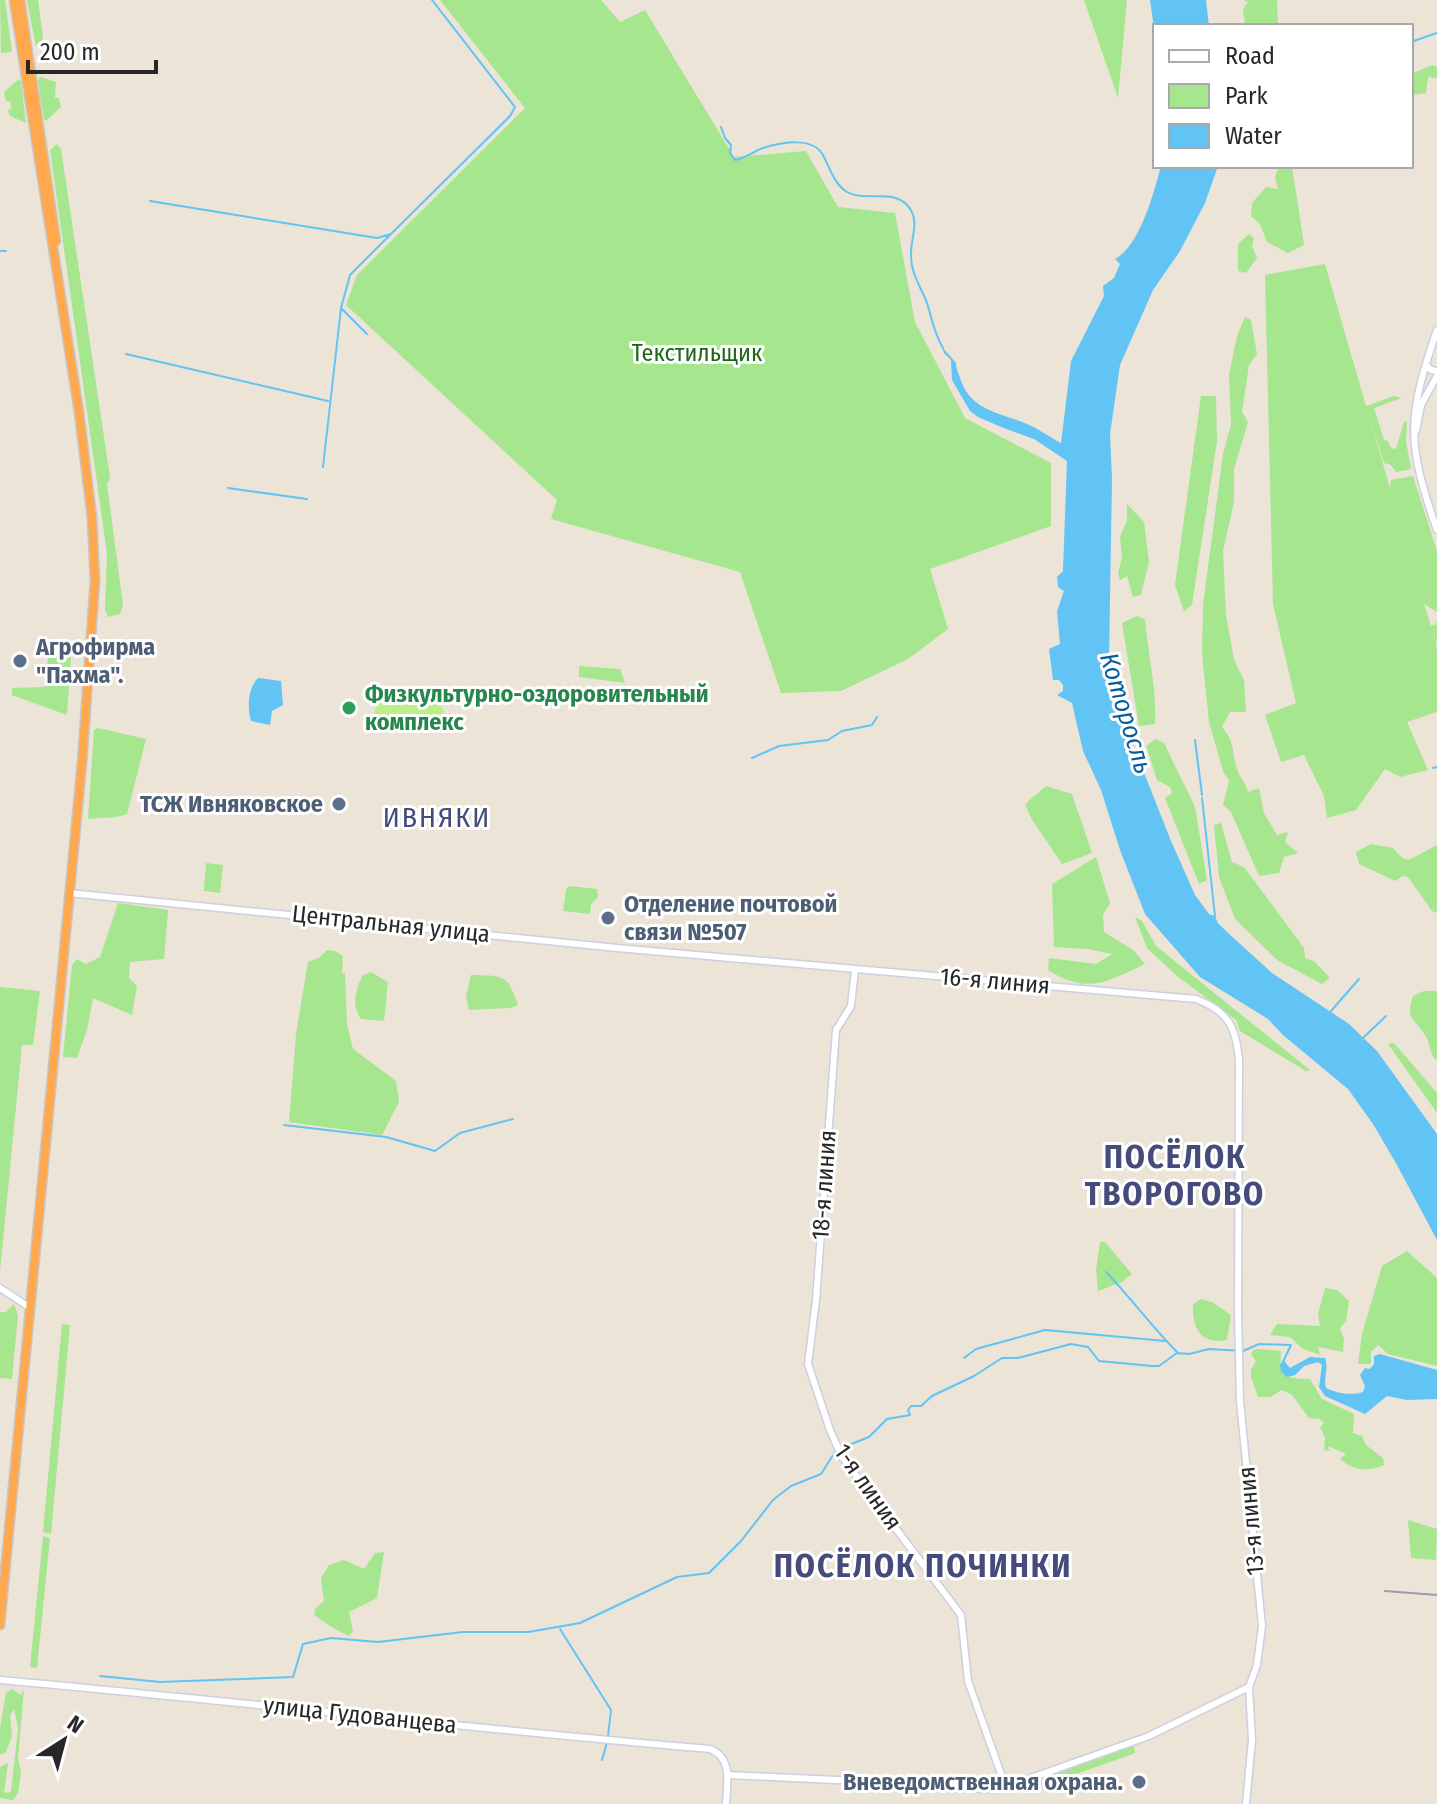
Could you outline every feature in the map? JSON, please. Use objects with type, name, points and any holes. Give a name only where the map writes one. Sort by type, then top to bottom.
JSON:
[{"type":"highway","points":[[14,0],[60,286]]},
{"type":"highway","points":[[0,1625],[93,634],[95,564],[89,487],[51,200],[20,0]]},
{"type":"street","points":[[1437,330],[1426,361],[1418,405],[1415,452],[1420,480],[1437,530]]},
{"type":"street","points":[[1418,405],[1437,373],[1426,366],[1426,361]]},
{"type":"street","name":"Центральная улица","points":[[69,893],[713,957]]},
{"type":"street","name":"16-я линия","points":[[713,957],[1196,999],[1216,1009],[1230,1022],[1236,1034],[1239,1093]]},
{"type":"street","name":"18-я линия","points":[[821,1402],[808,1364],[816,1300],[836,1030],[851,1006],[855,970]]},
{"type":"street","name":"13-я линия","points":[[1239,1093],[1240,1401],[1262,1626],[1257,1665],[1249,1687]]},
{"type":"street","points":[[0,1288],[29,1307]]},
{"type":"street","name":"1-я линия","points":[[821,1402],[838,1450],[961,1615],[968,1681],[1006,1788]]},
{"type":"street","name":"улица Гудованцева","points":[[0,1680],[299,1708],[538,1735],[710,1749],[720,1753],[725,1760],[727,1775]]},
{"type":"street","points":[[726,1804],[727,1775],[932,1788],[1006,1788],[1149,1736],[1249,1687],[1252,1740],[1246,1804]]},
{"type":"green space","points":[[0,0],[5,0],[12,52],[1,53]]},
{"type":"green space","points":[[27,0],[38,0],[43,38],[39,47],[36,47]]},
{"type":"green space","name":"Текстильщик","points":[[440,0],[601,0],[620,22],[645,10],[734,157],[806,151],[838,207],[895,213],[915,322],[965,418],[1051,463],[1051,526],[930,569],[948,629],[908,659],[841,691],[781,693],[740,572],[551,519],[557,500],[346,305],[357,275],[525,108]]},
{"type":"green space","points":[[1084,0],[1127,0],[1118,98]]},
{"type":"green space","points":[[1244,0],[1277,0],[1278,24],[1245,24],[1243,9],[1248,2]]},
{"type":"green space","points":[[1432,65],[1437,67],[1437,78],[1428,77],[1426,93],[1413,95],[1413,73]]},
{"type":"green space","points":[[40,77],[56,82],[55,98],[59,98],[61,107],[46,121],[38,81]]},
{"type":"green space","points":[[18,80],[21,81],[26,123],[10,116],[8,110],[12,109],[4,92]]},
{"type":"green space","points":[[57,144],[61,149],[110,477],[107,484],[123,605],[120,614],[108,617],[105,610],[107,553],[50,150]]},
{"type":"green space","points":[[1278,168],[1292,168],[1304,245],[1288,253],[1267,242],[1260,224],[1251,216],[1252,203],[1266,187],[1278,189],[1275,177]]},
{"type":"green space","points":[[1249,234],[1254,238],[1252,246],[1257,258],[1246,273],[1238,271],[1238,244]]},
{"type":"green space","points":[[1325,264],[1366,406],[1394,396],[1402,398],[1374,408],[1384,440],[1391,448],[1396,449],[1404,422],[1407,421],[1406,441],[1411,469],[1396,472],[1391,465],[1384,463],[1370,419],[1390,488],[1391,480],[1413,476],[1437,551],[1437,612],[1424,604],[1431,626],[1437,620],[1437,644],[1433,634],[1437,648],[1437,712],[1407,722],[1428,770],[1400,777],[1385,769],[1356,810],[1327,818],[1324,796],[1304,755],[1281,762],[1265,715],[1296,703],[1273,604],[1265,275]]},
{"type":"green space","points":[[1245,317],[1251,320],[1257,354],[1249,365],[1242,412],[1248,422],[1234,469],[1234,502],[1223,551],[1226,615],[1234,660],[1244,680],[1246,712],[1230,712],[1222,727],[1229,738],[1237,769],[1248,792],[1259,788],[1264,813],[1277,835],[1288,832],[1285,842],[1298,853],[1284,857],[1279,873],[1259,876],[1231,812],[1223,805],[1229,781],[1223,771],[1209,722],[1202,654],[1203,605],[1223,454],[1231,424],[1229,375],[1237,336]]},
{"type":"green space","points":[[1201,396],[1216,396],[1217,441],[1192,605],[1184,611],[1175,585]]},
{"type":"green space","points":[[1127,504],[1144,522],[1149,562],[1141,595],[1133,597],[1127,576],[1120,580],[1118,573],[1122,558],[1120,536],[1127,521]]},
{"type":"green space","points":[[1137,616],[1145,619],[1155,711],[1155,724],[1139,726],[1122,623]]},
{"type":"green space","points":[[38,641],[72,643],[67,715],[12,695],[12,688],[45,687],[48,657],[37,654]]},
{"type":"green space","points":[[579,666],[620,669],[625,683],[579,677]]},
{"type":"green space","points":[[384,698],[437,703],[444,710],[442,724],[433,730],[384,725],[374,714],[377,702]]},
{"type":"green space","points":[[98,728],[146,739],[127,814],[88,819],[94,730]]},
{"type":"green space","points":[[1156,739],[1164,743],[1195,807],[1207,880],[1199,884],[1165,798],[1172,793],[1170,787],[1157,780],[1146,746]]},
{"type":"green space","points":[[1046,786],[1072,794],[1092,853],[1062,864],[1025,804]]},
{"type":"green space","points":[[1221,823],[1232,862],[1244,867],[1304,948],[1305,958],[1314,961],[1330,978],[1322,984],[1277,960],[1235,919],[1219,877],[1214,825]]},
{"type":"green space","points":[[1371,844],[1393,848],[1402,858],[1409,860],[1437,845],[1437,913],[1432,911],[1408,877],[1403,876],[1395,881],[1359,864],[1356,852]]},
{"type":"green space","points":[[1096,857],[1110,903],[1103,915],[1104,932],[1133,950],[1145,964],[1108,980],[1086,984],[1062,978],[1048,970],[1049,958],[1096,964],[1112,954],[1054,947],[1052,884]]},
{"type":"green space","points":[[206,863],[223,865],[220,893],[204,891]]},
{"type":"green space","points":[[569,886],[597,889],[598,897],[591,904],[590,914],[563,911]]},
{"type":"green space","points":[[118,903],[168,910],[164,959],[130,962],[129,978],[137,986],[132,1015],[93,998],[87,1030],[77,1058],[63,1057],[72,965],[77,959],[86,964],[100,957]]},
{"type":"green space","points":[[1135,917],[1142,921],[1156,946],[1310,1070],[1306,1071],[1240,1031],[1236,1020],[1177,976],[1147,948]]},
{"type":"green space","points":[[327,950],[343,956],[347,1024],[353,1049],[396,1081],[399,1102],[382,1135],[289,1122],[296,1034],[308,962],[319,958]]},
{"type":"green space","points":[[371,972],[388,982],[384,1021],[361,1019],[356,1009],[362,976]]},
{"type":"green space","points":[[471,975],[502,978],[511,987],[518,1005],[469,1010],[466,996]]},
{"type":"green space","points":[[0,987],[40,991],[33,1045],[22,1045],[0,1272]]},
{"type":"green space","points":[[1424,991],[1437,991],[1437,1061],[1410,1011],[1413,996]]},
{"type":"green space","points":[[1394,1043],[1437,1093],[1437,1113],[1388,1044]]},
{"type":"green space","points":[[1100,1242],[1105,1242],[1132,1274],[1122,1282],[1098,1291],[1096,1270]]},
{"type":"green space","points":[[1407,1251],[1437,1278],[1437,1366],[1388,1354],[1378,1345],[1371,1352],[1371,1364],[1358,1364],[1362,1334],[1382,1266]]},
{"type":"green space","points":[[1325,1288],[1337,1290],[1349,1301],[1346,1321],[1340,1328],[1344,1339],[1343,1352],[1318,1347],[1320,1355],[1303,1349],[1290,1337],[1270,1335],[1277,1324],[1320,1326],[1318,1314]]},
{"type":"green space","points":[[1201,1299],[1212,1302],[1231,1315],[1227,1340],[1210,1340],[1196,1327],[1193,1304]]},
{"type":"green space","points":[[14,1304],[18,1315],[12,1379],[0,1378],[0,1312],[6,1312]]},
{"type":"green space","points":[[62,1324],[70,1325],[51,1534],[43,1532]]},
{"type":"green space","points":[[1253,1350],[1281,1351],[1281,1367],[1286,1375],[1310,1379],[1322,1399],[1354,1414],[1353,1433],[1362,1436],[1366,1445],[1383,1458],[1384,1465],[1372,1469],[1355,1468],[1340,1459],[1346,1454],[1328,1446],[1329,1451],[1324,1450],[1325,1438],[1320,1427],[1324,1423],[1320,1419],[1309,1418],[1292,1395],[1282,1390],[1270,1397],[1258,1397],[1251,1377],[1256,1361],[1251,1354]]},
{"type":"green space","points":[[1408,1520],[1437,1529],[1436,1560],[1411,1558]]},
{"type":"green space","points":[[43,1536],[50,1538],[37,1668],[30,1667]]},
{"type":"green space","points":[[384,1552],[377,1598],[349,1612],[353,1631],[349,1636],[314,1615],[315,1609],[324,1601],[321,1578],[329,1565],[344,1560],[364,1569],[375,1553]]},
{"type":"green space","points":[[12,1689],[21,1695],[24,1689],[18,1758],[21,1773],[18,1793],[13,1800],[0,1798],[0,1767],[8,1763],[4,1793],[11,1792],[18,1729],[14,1709],[10,1715],[12,1737],[6,1752],[0,1755],[0,1728],[6,1693]]},
{"type":"green space","points":[[1134,1746],[1135,1753],[1035,1789],[1019,1787]]},
{"type":"water","points":[[1150,0],[1206,0],[1209,24],[1153,24]]},
{"type":"water","points":[[1160,168],[1217,168],[1205,203],[1180,251],[1153,290],[1120,365],[1110,434],[1109,659],[1124,722],[1171,841],[1195,895],[1209,914],[1215,916],[1228,933],[1272,973],[1349,1024],[1377,1051],[1437,1134],[1437,1240],[1373,1124],[1348,1089],[1268,1019],[1200,977],[1145,914],[1101,790],[1083,751],[1072,703],[1057,695],[1063,691],[1063,685],[1059,680],[1053,680],[1049,649],[1060,644],[1057,611],[1064,591],[1058,587],[1057,577],[1063,571],[1067,461],[1034,439],[970,411],[952,380],[951,360],[942,347],[956,363],[961,381],[972,399],[988,410],[1031,426],[1061,443],[1071,361],[1104,296],[1103,286],[1114,278],[1120,264],[1115,259],[1132,243],[1150,203]]},
{"type":"water","points":[[258,678],[281,681],[283,705],[272,711],[270,725],[251,721],[249,698]]},
{"type":"water","points":[[1380,1354],[1437,1370],[1437,1399],[1407,1400],[1387,1396],[1365,1414],[1325,1396],[1319,1387],[1322,1365],[1318,1362],[1304,1366],[1295,1375],[1287,1377],[1281,1371],[1280,1364],[1284,1361],[1290,1368],[1310,1357],[1325,1358],[1326,1388],[1354,1394],[1363,1392],[1365,1386],[1360,1375],[1365,1368],[1370,1369],[1374,1356]]},
{"type":"waterway","points":[[150,201],[377,238],[391,234],[510,116],[515,107],[432,0]]},
{"type":"waterway","points":[[1413,41],[1437,33]]},
{"type":"waterway","points":[[721,127],[735,160],[771,146],[806,143],[820,150],[836,181],[847,192],[861,196],[893,197],[906,204],[914,222],[911,263],[943,348]]},
{"type":"waterway","points":[[323,467],[341,308],[350,275],[390,235]]},
{"type":"waterway","points":[[0,251],[6,251]]},
{"type":"waterway","points":[[342,309],[367,334]]},
{"type":"waterway","points":[[126,354],[328,401]]},
{"type":"waterway","points":[[228,488],[307,499]]},
{"type":"waterway","points":[[752,758],[779,746],[828,740],[842,731],[872,725],[877,717]]},
{"type":"waterway","points":[[1195,740],[1202,795]]},
{"type":"waterway","points":[[1433,768],[1437,767]]},
{"type":"waterway","points":[[1202,798],[1215,916]]},
{"type":"waterway","points":[[1331,1011],[1359,979]]},
{"type":"waterway","points":[[1363,1038],[1386,1016]]},
{"type":"waterway","points":[[284,1125],[386,1137],[435,1151],[460,1133],[513,1119]]},
{"type":"waterway","points":[[1106,1272],[1177,1352]]},
{"type":"waterway","points":[[964,1358],[976,1349],[1045,1330],[1165,1341]]},
{"type":"waterway","points":[[841,1448],[869,1437],[887,1419],[910,1415],[908,1410],[911,1406],[921,1406],[932,1396],[974,1376],[1002,1358],[1018,1358],[1071,1344],[1088,1347],[1099,1361],[1152,1366],[1159,1366],[1177,1353],[1189,1354],[1209,1349],[1243,1351],[1259,1344],[1291,1345],[1283,1362]]},
{"type":"waterway","points":[[100,1676],[160,1682],[293,1677],[303,1644],[331,1638],[378,1642],[463,1632],[528,1632],[580,1623],[677,1577],[709,1573],[741,1541],[773,1500],[791,1486],[821,1474],[835,1452]]},
{"type":"waterway","points":[[560,1629],[611,1710],[608,1736]]},
{"type":"waterway","points":[[602,1760],[607,1742]]},
{"type":"railway","points":[[1385,1591],[1437,1595]]},
{"type":"place","name":"Агрофирма \"Пахма\".","points":[[20,661]]},
{"type":"place","name":"Физкультурно-оздоровительный комплекс","points":[[349,708]]},
{"type":"place","name":"ТСЖ Ивняковское","points":[[339,804]]},
{"type":"place","name":"Отделение почтовой связи №507","points":[[608,918]]},
{"type":"place","name":"Вневедомственная охрана.","points":[[1139,1782]]},
{"type":"district","name":"ИВНЯКИ","points":[[437,817]]},
{"type":"district","name":"ПОСЁЛОК ТВОРОГОВО","points":[[1175,1176]]},
{"type":"district","name":"ПОСЁЛОК ПОЧИНКИ","points":[[923,1566]]},
{"type":"water label","name":"Которосль","points":[[1126,713]]}]
